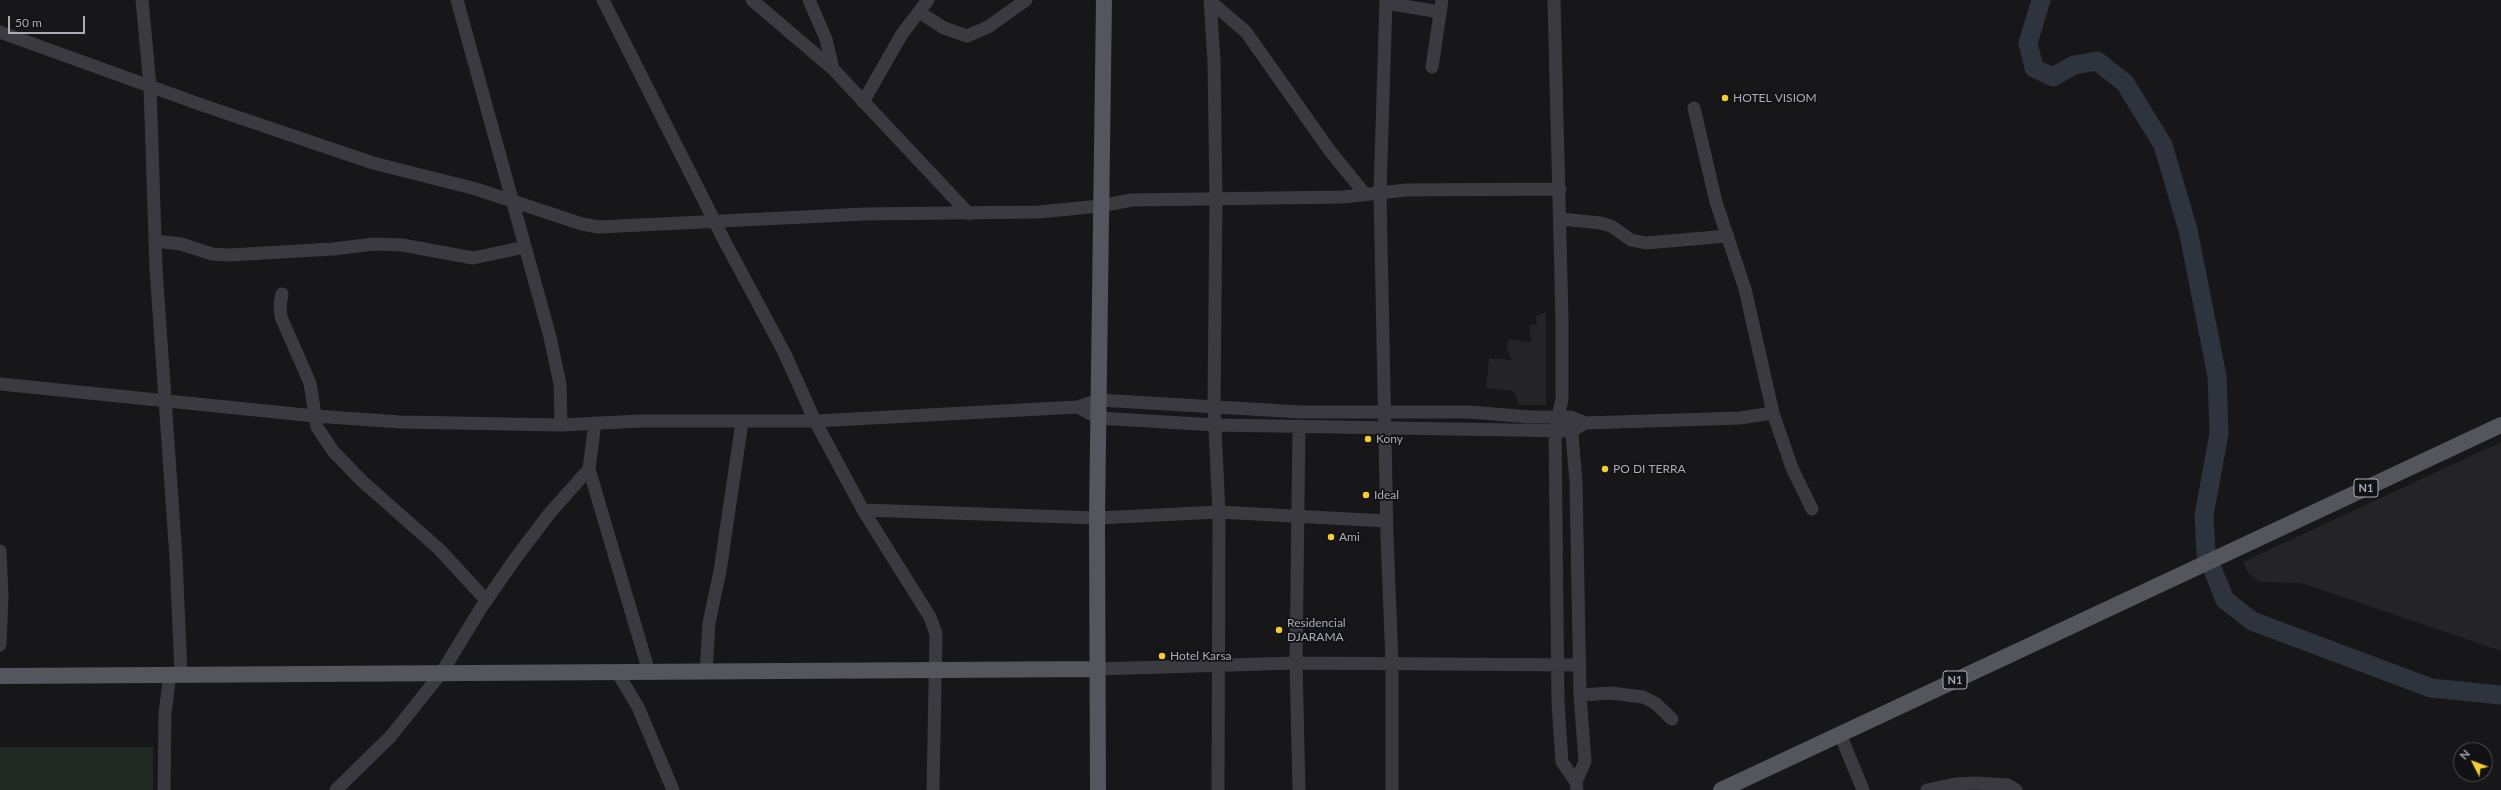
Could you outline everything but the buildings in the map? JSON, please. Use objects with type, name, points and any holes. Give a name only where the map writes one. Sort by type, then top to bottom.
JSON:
[{"type":"main road","points":[[1098,790],[1097,518],[1100,206],[1104,0]]},
{"type":"main road","name":"N1","points":[[1721,790],[2501,425]]},
{"type":"main road","points":[[0,676],[442,672],[934,672],[1097,669]]},
{"type":"street","points":[[142,0],[150,86],[156,241],[166,402],[176,674],[165,713],[164,790]]},
{"type":"street","points":[[457,0],[555,358],[560,384],[561,426]]},
{"type":"street","points":[[603,0],[714,220],[784,352],[815,421],[863,510],[930,617],[936,634],[934,672],[933,790]]},
{"type":"street","points":[[752,0],[833,69],[862,102],[892,130],[937,182],[969,214]]},
{"type":"street","points":[[809,0],[826,40],[833,69]]},
{"type":"street","points":[[862,102],[902,34],[928,0]]},
{"type":"street","points":[[919,12],[944,28],[967,36],[988,27],[1026,0]]},
{"type":"street","points":[[1210,0],[1246,32],[1330,151],[1365,194]]},
{"type":"street","points":[[1210,0],[1214,61],[1216,199],[1214,407],[1219,512],[1218,790]]},
{"type":"street","points":[[1554,0],[1561,219],[1562,399],[1556,424],[1559,664],[1558,703],[1562,762],[1577,786]]},
{"type":"street","points":[[1392,790],[1392,663],[1386,521],[1386,428],[1380,193],[1386,2],[1441,6],[1432,67]]},
{"type":"street","points":[[0,32],[150,86],[373,163],[476,189],[582,224],[599,227],[714,220],[803,218],[865,214],[1039,212],[1100,206],[1132,200],[1328,198],[1406,190],[1560,189]]},
{"type":"street","points":[[1694,108],[1716,202],[1745,289],[1773,413],[1792,468],[1812,509]]},
{"type":"street","points":[[1561,219],[1600,222],[1611,226],[1631,240],[1646,243],[1728,236]]},
{"type":"street","points":[[156,241],[181,244],[212,254],[230,255],[333,250],[374,244],[402,245],[473,258],[525,247]]},
{"type":"street","points":[[282,294],[280,305],[281,317],[310,383],[317,427],[333,450],[357,476],[439,549],[486,600]]},
{"type":"street","points":[[0,384],[166,402],[315,416],[400,422],[561,426],[708,420],[742,422],[815,421],[1078,407],[1099,400],[1301,412],[1470,412],[1556,424]]},
{"type":"street","points":[[1562,399],[1571,424],[1576,482],[1580,695],[1584,761],[1577,786]]},
{"type":"street","points":[[1078,407],[1098,418],[1216,425],[1386,428],[1571,424],[1740,418],[1773,413]]},
{"type":"street","points":[[706,672],[709,623],[722,563],[741,438],[742,422]]},
{"type":"street","points":[[595,424],[589,469],[649,672]]},
{"type":"street","points":[[1299,426],[1296,518],[1296,663],[1299,790]]},
{"type":"street","points":[[339,789],[391,736],[442,672],[486,600],[549,514],[589,469]]},
{"type":"street","points":[[863,510],[1097,518],[1219,512],[1296,518],[1386,521]]},
{"type":"street","points":[[0,550],[2,596],[0,646]]},
{"type":"street","points":[[1097,669],[1296,663],[1580,665]]},
{"type":"street","points":[[617,672],[638,707],[673,790]]},
{"type":"street","points":[[1580,695],[1611,693],[1643,697],[1655,703],[1672,719]]},
{"type":"street","points":[[1840,734],[1863,790]]},
{"type":"street","points":[[1927,790],[1955,784],[1976,783],[2008,785],[2016,790]]},
{"type":"shaded area","points":[[1546,312],[1546,405],[1519,405],[1514,391],[1486,388],[1489,358],[1512,360],[1507,350],[1508,339],[1531,342],[1529,325],[1537,324],[1536,316]]},
{"type":"shaded area","points":[[2501,442],[2501,651],[2301,583],[2259,582],[2248,573],[2243,562]]},
{"type":"shaded area","points":[[0,747],[153,747],[153,790],[0,790]]},
{"type":"waterway","points":[[2041,0],[2028,43],[2034,68],[2053,77],[2074,65],[2097,61],[2125,83],[2163,145],[2188,230],[2217,376],[2219,434],[2204,515],[2206,553],[2225,600],[2252,621],[2431,688],[2501,695]]},
{"type":"place","name":"HOTEL VISIOM","points":[[1725,98]]},
{"type":"place","name":"Kony","points":[[1368,439]]},
{"type":"place","name":"PO DI TERRA","points":[[1605,469]]},
{"type":"place","name":"Ideal","points":[[1366,495]]},
{"type":"place","name":"Ami","points":[[1331,537]]},
{"type":"place","name":"Residencial DJARAMA","points":[[1279,630]]},
{"type":"place","name":"Hotel Karsa","points":[[1162,656]]}]
